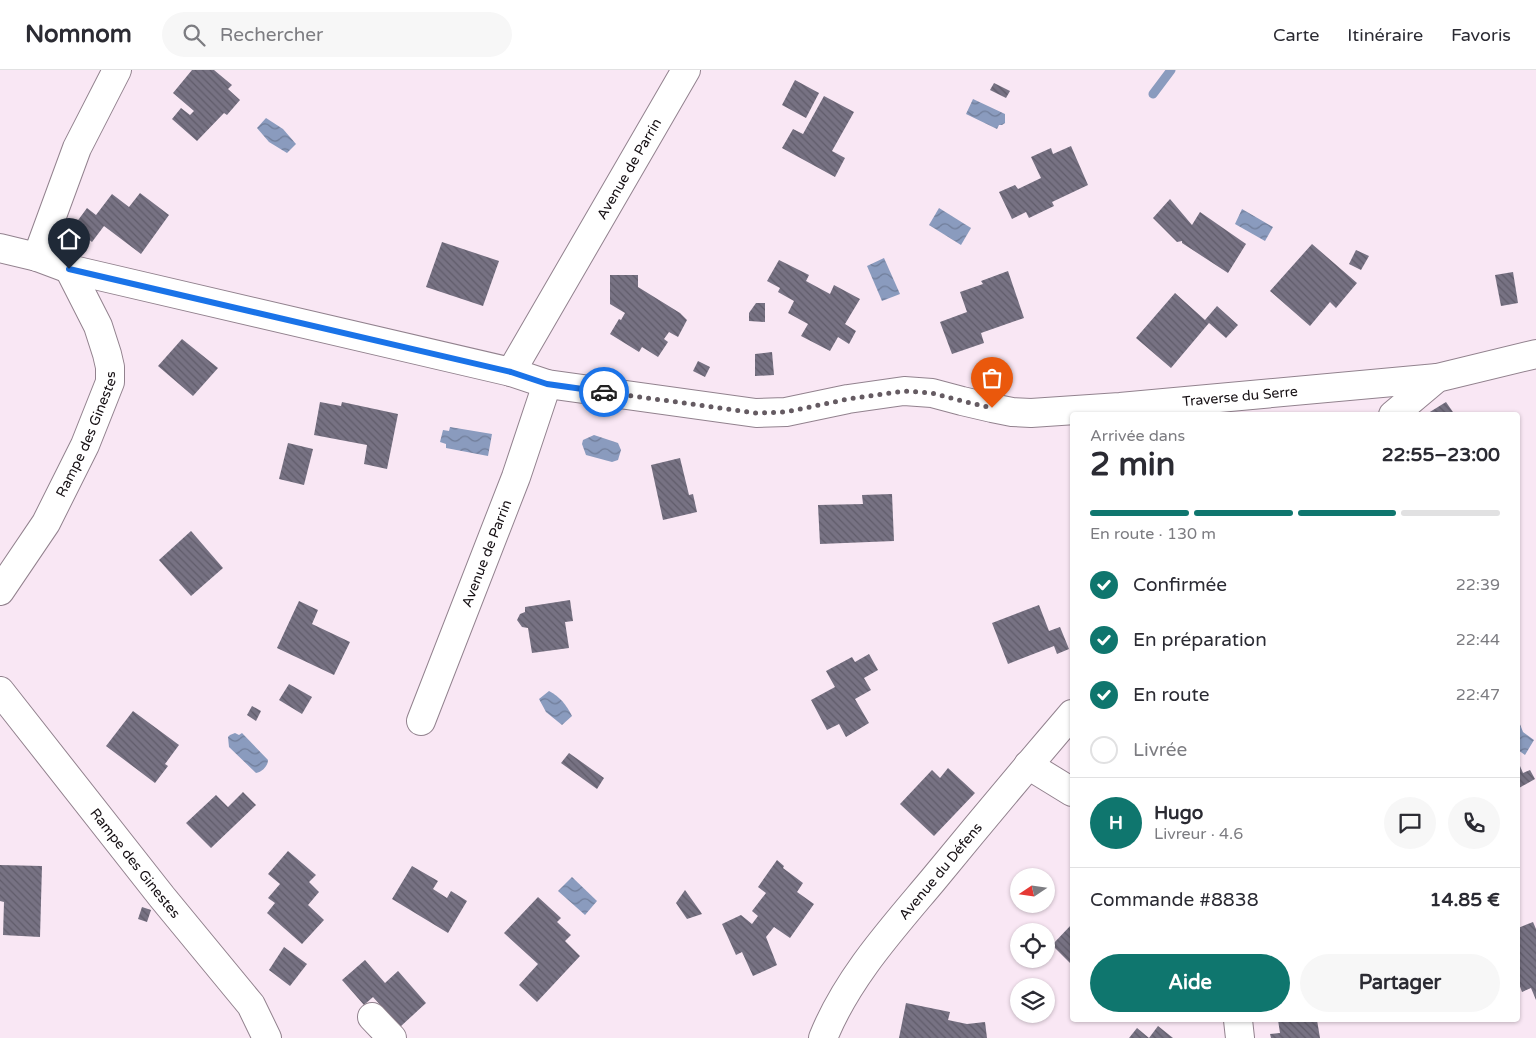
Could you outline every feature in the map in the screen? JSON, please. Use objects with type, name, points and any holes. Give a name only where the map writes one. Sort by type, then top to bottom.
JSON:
[{"type":"street","points":[[36,257],[76,148],[117,70]]},
{"type":"street","name":"Avenue de Parrin","points":[[511,372],[686,70]]},
{"type":"street","name":"Traverse du Serre","points":[[0,248],[36,257],[69,269],[511,372],[547,384],[756,413],[786,412],[848,399],[904,391],[932,393],[999,409],[1031,412],[1120,407],[1437,378]]},
{"type":"street","name":"Rampe des Ginestes","points":[[0,591],[46,523],[85,445],[110,382],[110,367],[98,326],[69,269]]},
{"type":"street","points":[[1397,412],[1437,378],[1536,354]]},
{"type":"street","name":"Avenue de Parrin","points":[[421,721],[516,477],[547,384]]},
{"type":"street","name":"Rampe des Ginestes","points":[[0,691],[162,897],[251,1005],[267,1038]]},
{"type":"street","name":"Avenue du Défens","points":[[823,1038],[830,1020],[869,958],[1070,716]]},
{"type":"street","points":[[1028,765],[1070,791]]},
{"type":"street","points":[[372,1017],[392,1038]]},
{"type":"street","points":[[1238,1022],[1240,1038]]},
{"type":"water","points":[[973,99],[1005,114],[1005,123],[999,125],[997,129],[966,114]]},
{"type":"water","points":[[266,118],[283,129],[296,144],[287,153],[269,142],[257,128]]},
{"type":"water","points":[[939,208],[971,228],[961,245],[929,225]]},
{"type":"water","points":[[1242,209],[1273,227],[1265,241],[1235,224]]},
{"type":"water","points":[[884,258],[900,294],[882,301],[867,266]]},
{"type":"water","points":[[450,427],[492,434],[488,456],[446,448],[446,444],[440,442],[443,430],[449,431]]},
{"type":"water","points":[[594,435],[618,443],[621,450],[618,460],[612,462],[586,455],[582,444],[583,440]]},
{"type":"water","points":[[549,691],[562,701],[572,716],[562,725],[546,712],[539,699]]},
{"type":"water","points":[[1520,724],[1523,732],[1534,740],[1525,755],[1520,751]]},
{"type":"water","points":[[235,733],[239,735],[242,733],[268,760],[262,770],[256,773],[229,747],[228,737]]},
{"type":"water","points":[[572,877],[597,901],[585,915],[558,891]]},
{"type":"building","points":[[192,70],[214,70],[232,85],[228,89],[240,100],[227,115],[224,113],[197,141],[172,119],[181,108],[190,115],[194,111],[173,93]]},
{"type":"building","points":[[795,80],[819,93],[806,118],[782,105]]},
{"type":"building","points":[[994,83],[1010,91],[1006,98],[990,90]]},
{"type":"building","points":[[824,96],[854,112],[832,151],[845,158],[835,177],[782,148],[793,129],[803,134]]},
{"type":"building","points":[[1071,146],[1088,185],[1052,202],[1054,206],[1029,218],[1026,212],[1012,219],[999,192],[1015,185],[1018,189],[1041,178],[1031,157],[1051,148],[1053,154]]},
{"type":"building","points":[[140,193],[169,215],[141,254],[104,226],[92,242],[73,227],[87,208],[96,215],[112,194],[129,207]]},
{"type":"building","points":[[1170,199],[1192,225],[1200,212],[1246,244],[1228,273],[1182,243],[1182,241],[1177,242],[1153,218]]},
{"type":"building","points":[[442,242],[499,261],[483,306],[426,287]]},
{"type":"building","points":[[1312,244],[1357,283],[1336,308],[1330,302],[1310,326],[1270,291]]},
{"type":"building","points":[[1356,250],[1369,256],[1361,270],[1349,264]]},
{"type":"building","points":[[779,260],[809,275],[806,281],[830,294],[834,285],[860,299],[845,324],[856,331],[849,344],[838,337],[830,351],[801,336],[808,324],[788,313],[794,301],[778,292],[780,288],[767,281]]},
{"type":"building","points":[[1008,271],[1024,318],[981,333],[984,343],[952,354],[940,322],[967,312],[960,292],[983,284],[981,281]]},
{"type":"building","points":[[1513,272],[1518,303],[1501,306],[1495,275]]},
{"type":"building","points":[[610,275],[638,275],[638,287],[680,313],[687,320],[678,337],[669,332],[664,339],[668,342],[658,357],[642,347],[639,352],[610,334],[625,313],[610,304]]},
{"type":"building","points":[[1175,293],[1205,320],[1217,306],[1238,325],[1226,338],[1209,323],[1171,368],[1136,338]]},
{"type":"building","points":[[756,303],[765,303],[765,322],[749,321],[749,313]]},
{"type":"building","points":[[182,339],[218,368],[193,396],[158,366]]},
{"type":"building","points":[[772,352],[774,375],[755,376],[755,354]]},
{"type":"building","points":[[698,361],[710,367],[705,377],[693,371]]},
{"type":"building","points":[[320,402],[341,406],[342,402],[398,414],[387,469],[364,464],[367,445],[314,435]]},
{"type":"building","points":[[1446,402],[1453,412],[1430,412]]},
{"type":"building","points":[[288,443],[313,449],[304,485],[279,479]]},
{"type":"building","points":[[680,458],[689,495],[693,494],[697,512],[663,520],[651,465]]},
{"type":"building","points":[[892,494],[894,541],[820,544],[818,505],[863,504],[862,495]]},
{"type":"building","points":[[191,531],[223,568],[191,596],[159,560]]},
{"type":"building","points":[[570,600],[573,621],[565,622],[569,648],[532,653],[528,628],[522,627],[517,620],[520,614],[525,612],[525,607]]},
{"type":"building","points":[[299,601],[318,610],[312,624],[350,642],[334,675],[277,648]]},
{"type":"building","points":[[1039,605],[1049,631],[1060,627],[1069,649],[1057,654],[1054,646],[1008,664],[992,623]]},
{"type":"building","points":[[869,654],[878,670],[864,678],[871,690],[855,699],[869,723],[846,737],[839,724],[827,730],[811,700],[835,687],[826,671],[852,657],[855,662]]},
{"type":"building","points":[[289,684],[312,697],[302,714],[279,700]]},
{"type":"building","points":[[252,706],[261,711],[256,721],[247,715]]},
{"type":"building","points":[[133,711],[179,745],[165,764],[168,766],[155,783],[106,746]]},
{"type":"building","points":[[569,753],[604,778],[597,789],[561,763]]},
{"type":"building","points":[[1520,766],[1523,773],[1530,770],[1535,779],[1520,787]]},
{"type":"building","points":[[948,768],[975,793],[934,836],[900,804],[932,770],[940,778]]},
{"type":"building","points":[[243,792],[256,805],[211,848],[186,823],[216,795],[228,807]]},
{"type":"building","points":[[288,851],[316,875],[309,882],[319,892],[308,905],[324,920],[302,944],[267,913],[275,903],[268,898],[280,884],[268,874]]},
{"type":"building","points":[[777,860],[784,866],[783,868],[803,883],[797,892],[814,904],[790,938],[774,927],[766,937],[777,965],[753,976],[742,952],[736,955],[722,924],[741,915],[752,924],[758,916],[752,911],[766,893],[758,887]]},
{"type":"building","points":[[0,865],[42,866],[40,937],[3,935],[4,902],[0,901]]},
{"type":"building","points":[[412,866],[438,881],[433,889],[447,898],[451,891],[467,901],[448,933],[392,899]]},
{"type":"building","points":[[685,890],[702,914],[687,919],[676,903]]},
{"type":"building","points":[[538,897],[561,918],[557,922],[571,935],[565,941],[580,956],[537,1002],[519,985],[538,964],[504,933]]},
{"type":"building","points":[[142,907],[151,910],[147,922],[138,919]]},
{"type":"building","points":[[1533,922],[1536,929],[1536,1000],[1531,988],[1522,992],[1520,986],[1520,927]]},
{"type":"building","points":[[1070,926],[1070,963],[1055,948],[1055,942]]},
{"type":"building","points":[[284,947],[307,964],[290,986],[269,970]]},
{"type":"building","points":[[365,960],[385,983],[398,971],[426,1003],[400,1027],[373,997],[364,1005],[342,980]]},
{"type":"building","points":[[906,1003],[950,1012],[948,1020],[967,1024],[985,1022],[987,1038],[899,1038]]},
{"type":"building","points":[[1278,1022],[1317,1022],[1320,1038],[1271,1038],[1270,1034],[1280,1033]]},
{"type":"building","points":[[1158,1026],[1173,1038],[1149,1038]]},
{"type":"building","points":[[1137,1028],[1149,1038],[1129,1038]]},
{"type":"waterway","points":[[1153,94],[1171,70]]},
{"type":"way so far","points":[[604,392],[756,413],[786,412],[848,399],[904,391],[932,393],[992,408]]},
{"type":"route","points":[[69,269],[511,372],[547,384],[604,392]]}]
